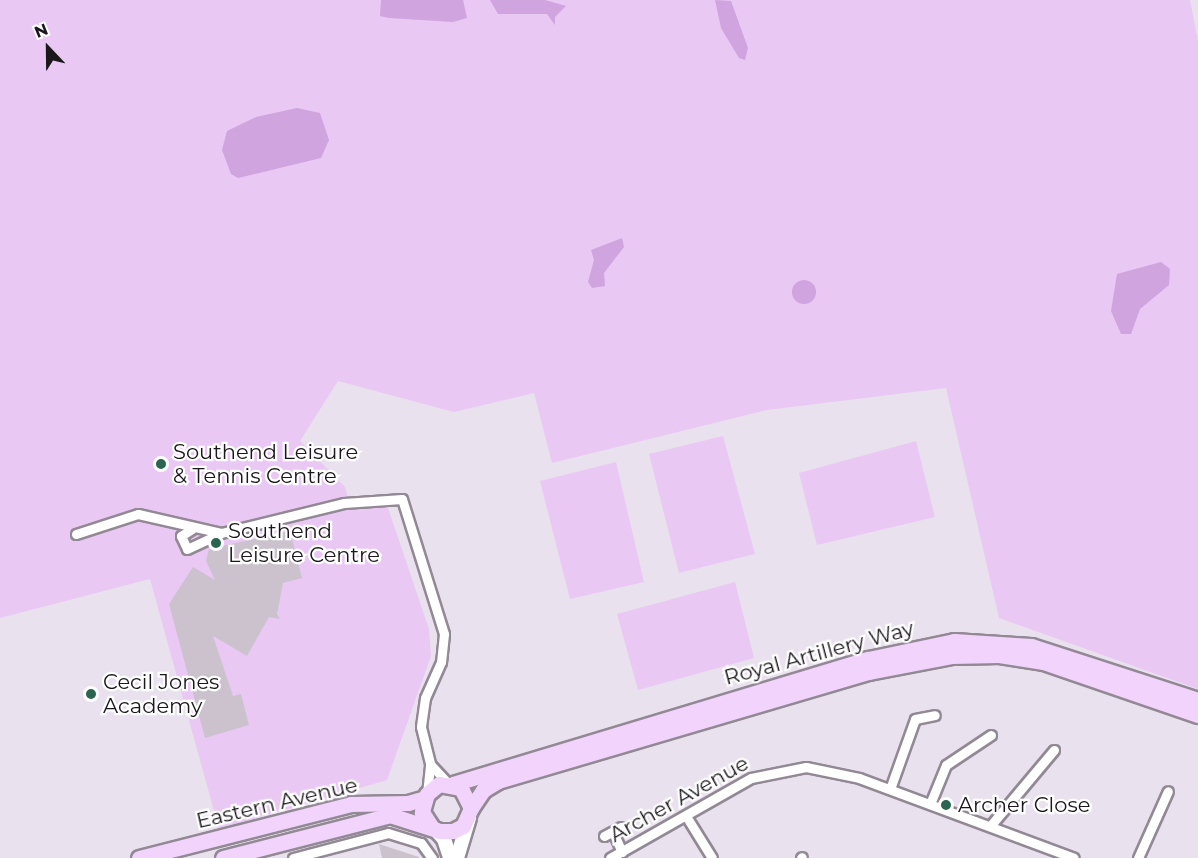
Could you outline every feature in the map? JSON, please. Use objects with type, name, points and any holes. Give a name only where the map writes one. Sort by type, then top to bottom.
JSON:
[{"type":"main road","name":"Royal Artillery Way","points":[[451,784],[868,659],[954,642],[1031,646],[1198,700]]},
{"type":"main road","name":"Royal Artillery Way","points":[[470,812],[483,790],[498,781],[869,672],[952,656],[999,655],[1043,662],[1198,715]]},
{"type":"main road","name":"Eastern Avenue","points":[[140,858],[351,804],[408,803],[451,784]]},
{"type":"main road","points":[[451,784],[467,794],[470,812]]},
{"type":"main road","points":[[426,796],[423,812],[433,827]]},
{"type":"main road","name":"Eastern Avenue","points":[[223,858],[390,815],[453,831],[470,812]]},
{"type":"street","points":[[192,529],[181,536],[187,549],[221,533],[344,503],[402,499],[444,634],[441,662],[421,717],[430,764],[426,796]]},
{"type":"street","points":[[76,534],[138,514],[192,529],[221,533]]},
{"type":"street","points":[[890,789],[914,721],[935,715]]},
{"type":"street","points":[[930,804],[946,765],[991,735]]},
{"type":"street","points":[[992,825],[1054,750]]},
{"type":"street","points":[[430,764],[451,784]]},
{"type":"street","name":"Archer Avenue","points":[[610,858],[751,778],[788,768],[838,772],[992,825],[1074,858]]},
{"type":"street","points":[[1138,858],[1168,791]]},
{"type":"street","points":[[457,858],[470,812]]},
{"type":"street","points":[[686,816],[712,858]]},
{"type":"street","points":[[433,827],[444,839],[450,858]]},
{"type":"street","points":[[612,832],[622,852]]},
{"type":"street","points":[[293,858],[388,833],[421,843],[432,858]]},
{"type":"shaded area","points":[[0,0],[1190,0],[1198,41],[1198,689],[999,618],[946,388],[767,410],[552,463],[534,393],[454,412],[338,381],[300,441],[345,487],[351,508],[388,508],[429,629],[431,656],[387,780],[219,829],[150,579],[0,618]]},
{"type":"shaded area","points":[[381,0],[463,0],[467,18],[453,22],[389,18],[380,16]]},
{"type":"shaded area","points":[[490,0],[545,0],[566,6],[555,17],[555,25],[547,14],[498,14]]},
{"type":"shaded area","points":[[715,0],[731,1],[748,48],[745,60],[739,58],[721,28]]},
{"type":"shaded area","points":[[297,108],[320,113],[329,140],[321,158],[238,178],[231,174],[222,150],[227,131],[256,117]]},
{"type":"shaded area","points":[[622,238],[624,247],[604,273],[605,286],[592,288],[588,282],[594,260],[591,250]]},
{"type":"shaded area","points":[[1161,262],[1170,269],[1169,285],[1140,309],[1131,334],[1121,334],[1111,311],[1117,274]]},
{"type":"shaded area","points":[[804,280],[813,283],[816,292],[813,301],[804,304],[795,301],[792,292],[795,283]]},
{"type":"shaded area","points":[[723,436],[755,554],[679,573],[649,454]]},
{"type":"shaded area","points":[[916,441],[935,517],[817,545],[799,473]]},
{"type":"shaded area","points":[[616,462],[644,582],[570,599],[540,481]]},
{"type":"shaded area","points":[[735,582],[754,658],[638,690],[617,614]]},
{"type":"building","name":"Southend Leisure & Tennis Centre","points":[[290,531],[302,578],[283,583],[277,614],[280,619],[269,617],[247,656],[213,636],[233,696],[241,694],[249,725],[205,738],[169,604],[193,567],[215,580],[206,561],[209,549]]},
{"type":"building","points":[[379,844],[419,857],[419,858],[382,858]]},
{"type":"place","name":"Southend Leisure & Tennis Centre","points":[[161,464]]},
{"type":"place","name":"Southend Leisure Centre","points":[[216,543]]},
{"type":"place","name":"Cecil Jones Academy","points":[[91,694]]},
{"type":"place","name":"Archer Close","points":[[946,805]]}]
